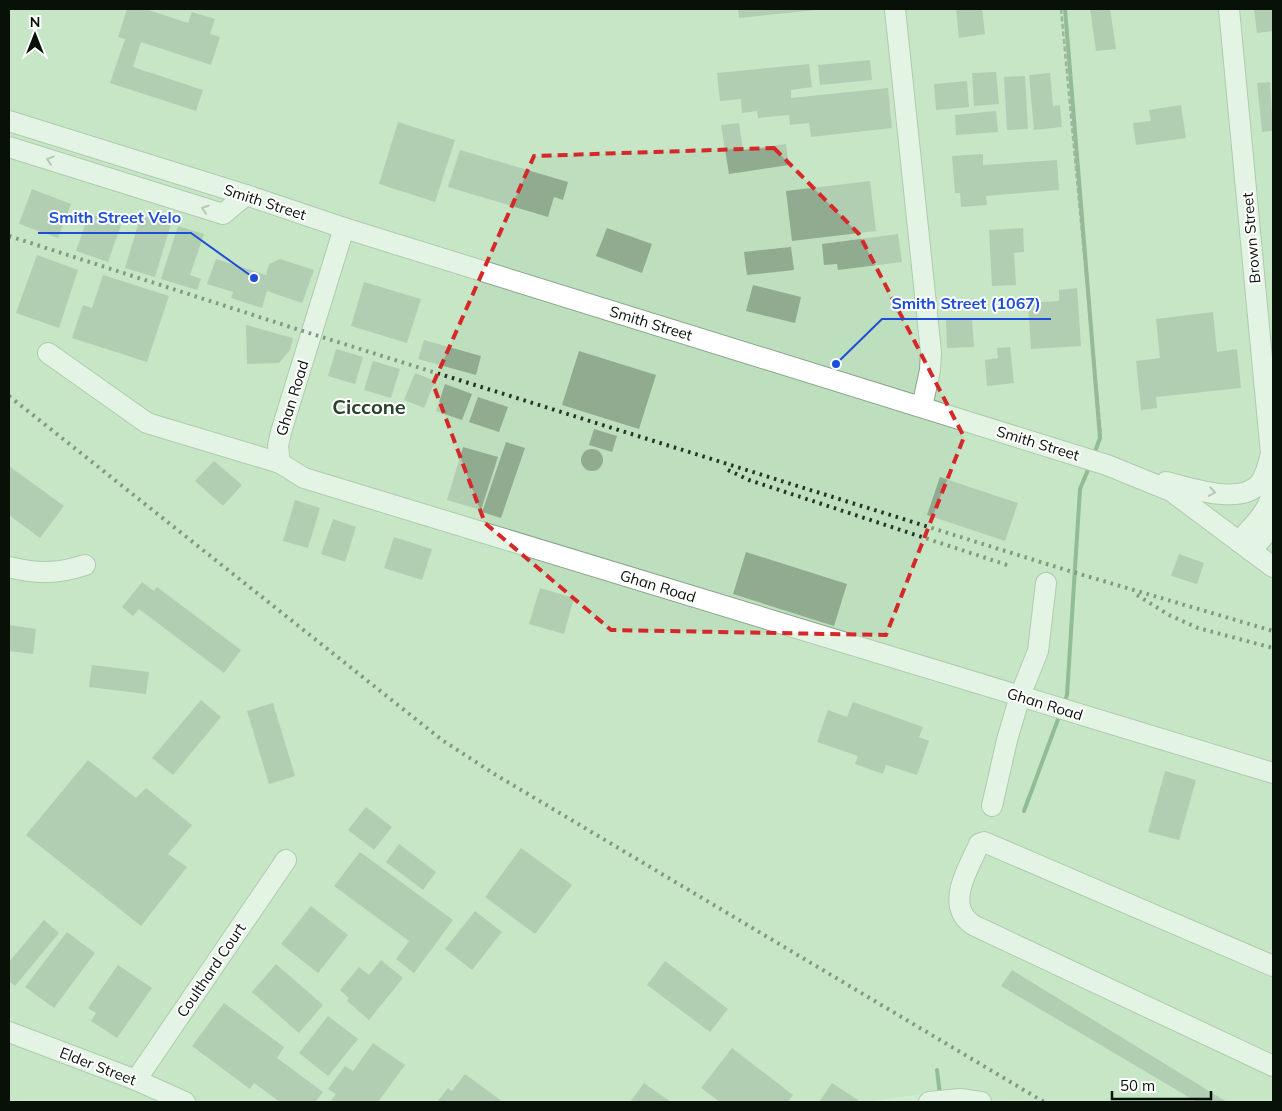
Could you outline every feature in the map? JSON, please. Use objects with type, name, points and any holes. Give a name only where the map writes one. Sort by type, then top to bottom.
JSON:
[{"type":"street","points":[[895,9],[931,352],[930,370],[922,407]]},
{"type":"street","name":"Brown Street","points":[[1229,9],[1272,465],[1272,486],[1268,503],[1245,546]]},
{"type":"street","name":"Smith Street","points":[[9,121],[246,195],[344,228],[1131,473],[1176,494],[1273,567]]},
{"type":"street","points":[[9,146],[223,214],[246,195]]},
{"type":"street","name":"Ghan Road","points":[[344,228],[278,446],[280,462],[304,478],[1273,773]]},
{"type":"street","points":[[48,354],[147,423],[280,462]]},
{"type":"street","points":[[1131,473],[1190,488],[1237,495],[1252,490],[1259,484],[1267,468],[1272,465]]},
{"type":"street","points":[[1245,546],[1268,531],[1273,522]]},
{"type":"street","points":[[9,567],[46,573],[61,572],[85,564]]},
{"type":"street","points":[[992,806],[1007,740],[1020,696],[1038,651],[1046,583]]},
{"type":"street","points":[[1273,966],[984,842],[979,844],[961,887],[960,908],[964,917],[973,925],[1273,1066]]},
{"type":"street","name":"Coulthard Court","points":[[136,1080],[286,860]]},
{"type":"street","name":"Elder Street","points":[[9,1032],[136,1080],[185,1102]]},
{"type":"street","points":[[931,1102],[960,1098],[981,1102]]},
{"type":"path","points":[[1061,9],[1101,435]]},
{"type":"highlighted area","points":[[774,148],[859,234],[964,437],[886,635],[611,630],[485,523],[433,384],[534,156]]},
{"type":"shaded area","points":[[9,9],[1273,9],[1273,1102],[962,1102],[954,1089],[866,1102],[9,1102]]},
{"type":"building","points":[[127,9],[145,9],[188,23],[192,12],[215,19],[210,34],[220,37],[211,65],[141,42],[133,67],[203,90],[196,111],[110,83],[125,39],[118,37]]},
{"type":"building","points":[[738,9],[816,9],[816,10],[739,18]]},
{"type":"building","points":[[956,9],[982,9],[985,34],[959,38]]},
{"type":"building","points":[[1090,9],[1110,9],[1116,49],[1096,51]]},
{"type":"building","points":[[1254,9],[1273,9],[1273,31],[1257,33]]},
{"type":"building","points":[[870,60],[872,80],[820,85],[818,65]]},
{"type":"building","points":[[809,64],[812,87],[791,90],[791,98],[888,88],[892,128],[811,137],[809,123],[790,125],[789,115],[758,118],[757,111],[742,113],[741,99],[720,101],[717,73]]},
{"type":"building","points":[[996,72],[999,104],[974,106],[972,73]]},
{"type":"building","points":[[1050,73],[1053,106],[1060,105],[1062,127],[1034,130],[1029,75]]},
{"type":"building","points":[[1025,76],[1028,129],[1007,130],[1004,77]]},
{"type":"building","points":[[967,81],[969,107],[936,110],[934,84]]},
{"type":"building","points":[[1270,82],[1273,131],[1262,132],[1257,83]]},
{"type":"building","points":[[1181,105],[1186,138],[1136,145],[1133,123],[1151,121],[1149,110]]},
{"type":"building","points":[[996,111],[998,132],[956,135],[955,115]]},
{"type":"building","points":[[398,122],[455,140],[435,202],[379,184]]},
{"type":"building","points":[[739,123],[743,150],[786,144],[789,165],[729,174],[721,125]]},
{"type":"building","points":[[460,150],[568,182],[563,200],[554,197],[548,217],[448,187]]},
{"type":"building","points":[[983,154],[983,165],[1057,160],[1059,190],[986,196],[987,205],[961,207],[960,193],[955,193],[952,156]]},
{"type":"building","points":[[870,181],[876,231],[792,241],[786,191]]},
{"type":"building","points":[[32,189],[71,204],[58,238],[19,224]]},
{"type":"building","points":[[89,214],[121,225],[108,262],[76,251]]},
{"type":"building","points":[[141,215],[171,224],[155,277],[125,268]]},
{"type":"building","points":[[178,226],[204,234],[190,275],[201,279],[197,290],[161,279]]},
{"type":"building","points":[[607,228],[652,244],[642,273],[596,256]]},
{"type":"building","points":[[1023,228],[1024,252],[1014,253],[1016,285],[992,286],[989,230]]},
{"type":"building","points":[[898,234],[902,262],[838,270],[837,264],[824,265],[822,244]]},
{"type":"building","points":[[791,247],[794,270],[747,275],[744,252]]},
{"type":"building","points":[[37,255],[78,270],[59,328],[16,313]]},
{"type":"building","points":[[216,259],[266,275],[269,264],[280,259],[314,270],[302,303],[267,291],[262,308],[231,298],[233,292],[207,284]]},
{"type":"building","points":[[103,275],[169,296],[147,362],[72,338],[83,305],[92,308]]},
{"type":"building","points":[[364,282],[421,299],[407,343],[351,326]]},
{"type":"building","points":[[753,285],[801,297],[795,323],[746,311]]},
{"type":"building","points":[[1077,288],[1081,346],[1031,349],[1028,303],[1059,301],[1059,290]]},
{"type":"building","points":[[1213,312],[1217,352],[1237,349],[1241,388],[1156,397],[1157,408],[1141,410],[1136,361],[1160,358],[1156,319]]},
{"type":"building","points":[[972,318],[974,347],[947,348],[946,320]]},
{"type":"building","points":[[246,325],[293,338],[290,350],[279,363],[247,364]]},
{"type":"building","points":[[424,340],[481,356],[476,375],[418,359]]},
{"type":"building","points":[[1010,347],[1014,383],[987,386],[985,360],[998,358],[997,348]]},
{"type":"building","points":[[336,349],[363,357],[355,384],[328,376]]},
{"type":"building","points":[[579,351],[656,375],[639,429],[562,405]]},
{"type":"building","points":[[373,361],[400,369],[391,398],[364,390]]},
{"type":"building","points":[[415,373],[435,381],[424,408],[404,400]]},
{"type":"building","points":[[445,384],[472,394],[462,420],[436,411]]},
{"type":"building","points":[[478,397],[508,407],[499,432],[469,422]]},
{"type":"building","points":[[594,429],[617,436],[612,452],[589,445]]},
{"type":"building","points":[[506,442],[525,448],[501,518],[482,512]]},
{"type":"building","points":[[463,447],[498,457],[481,510],[447,500]]},
{"type":"building","points":[[592,449],[602,456],[603,460],[596,470],[592,471],[582,464],[581,460],[588,450]]},
{"type":"building","points":[[214,461],[242,485],[223,506],[195,481]]},
{"type":"building","points":[[9,466],[64,506],[40,538],[9,515]]},
{"type":"building","points":[[940,477],[1018,503],[1005,541],[927,515]]},
{"type":"building","points":[[295,500],[320,508],[308,548],[283,541]]},
{"type":"building","points":[[333,519],[356,527],[345,562],[321,554]]},
{"type":"building","points":[[394,537],[432,549],[422,580],[384,568]]},
{"type":"building","points":[[746,552],[847,584],[834,626],[733,594]]},
{"type":"building","points":[[1179,554],[1204,563],[1197,584],[1171,576]]},
{"type":"building","points":[[142,582],[154,591],[157,587],[241,650],[224,673],[139,609],[133,616],[122,607]]},
{"type":"building","points":[[540,588],[574,598],[564,634],[529,624]]},
{"type":"building","points":[[9,625],[36,629],[33,654],[9,651]]},
{"type":"building","points":[[92,665],[149,672],[146,694],[89,687]]},
{"type":"building","points":[[201,700],[221,717],[173,775],[152,758]]},
{"type":"building","points":[[853,702],[923,727],[919,737],[929,741],[917,775],[886,765],[883,774],[855,764],[858,756],[817,742],[828,710],[847,717]]},
{"type":"building","points":[[273,703],[295,776],[269,784],[247,711]]},
{"type":"building","points":[[88,760],[136,798],[146,788],[192,825],[168,854],[187,867],[141,926],[26,835]]},
{"type":"building","points":[[1165,771],[1196,780],[1179,840],[1148,832]]},
{"type":"building","points":[[366,807],[392,827],[374,850],[348,830]]},
{"type":"building","points":[[399,844],[436,872],[423,890],[386,862]]},
{"type":"building","points":[[521,848],[572,885],[535,934],[485,897]]},
{"type":"building","points":[[360,852],[453,920],[414,973],[396,959],[409,941],[334,886]]},
{"type":"building","points":[[311,906],[348,935],[318,973],[281,944]]},
{"type":"building","points":[[475,911],[502,932],[472,970],[445,949]]},
{"type":"building","points":[[44,920],[59,933],[15,986],[9,981],[9,962]]},
{"type":"building","points":[[67,932],[95,953],[54,1008],[25,987]]},
{"type":"building","points":[[381,960],[403,978],[369,1020],[347,1001],[349,998],[340,990],[359,967],[369,975]]},
{"type":"building","points":[[665,961],[728,1009],[710,1032],[647,985]]},
{"type":"building","points":[[276,964],[323,1005],[299,1033],[252,992]]},
{"type":"building","points":[[118,965],[152,988],[117,1038],[91,1021],[96,1013],[88,1008]]},
{"type":"building","points":[[1012,970],[1227,1102],[1197,1102],[1001,986]]},
{"type":"building","points":[[224,1003],[284,1047],[277,1058],[323,1092],[315,1102],[280,1102],[254,1083],[250,1089],[192,1046]]},
{"type":"building","points":[[328,1016],[358,1039],[328,1076],[299,1053]]},
{"type":"building","points":[[373,1043],[405,1065],[378,1102],[330,1102],[336,1094],[328,1089],[345,1066],[353,1071]]},
{"type":"building","points":[[732,1048],[793,1095],[788,1102],[720,1102],[701,1088]]},
{"type":"building","points":[[465,1074],[503,1102],[437,1102],[448,1088],[452,1091]]},
{"type":"building","points":[[644,1083],[671,1102],[630,1102]]},
{"type":"building","points":[[832,1083],[861,1102],[819,1102]]},
{"type":"waterway","points":[[1065,9],[1100,438],[1094,454]]},
{"type":"waterway","points":[[1064,703],[1067,695],[1080,489],[1090,465]]},
{"type":"waterway","points":[[1024,811],[1060,714]]},
{"type":"waterway","points":[[937,1070],[940,1095]]},
{"type":"railway","points":[[9,236],[312,334],[1066,570],[1273,631]]},
{"type":"railway","points":[[9,396],[442,740],[496,775],[1044,1102]]},
{"type":"railway","points":[[728,470],[749,480],[1010,566]]},
{"type":"railway","points":[[1137,595],[1169,615],[1198,628],[1273,648]]},
{"type":"place","name":"Smith Street Velo","points":[[254,278]]},
{"type":"place","name":"Smith Street (1067)","points":[[836,364]]},
{"type":"district","name":"Ciccone","points":[[369,406]]}]
